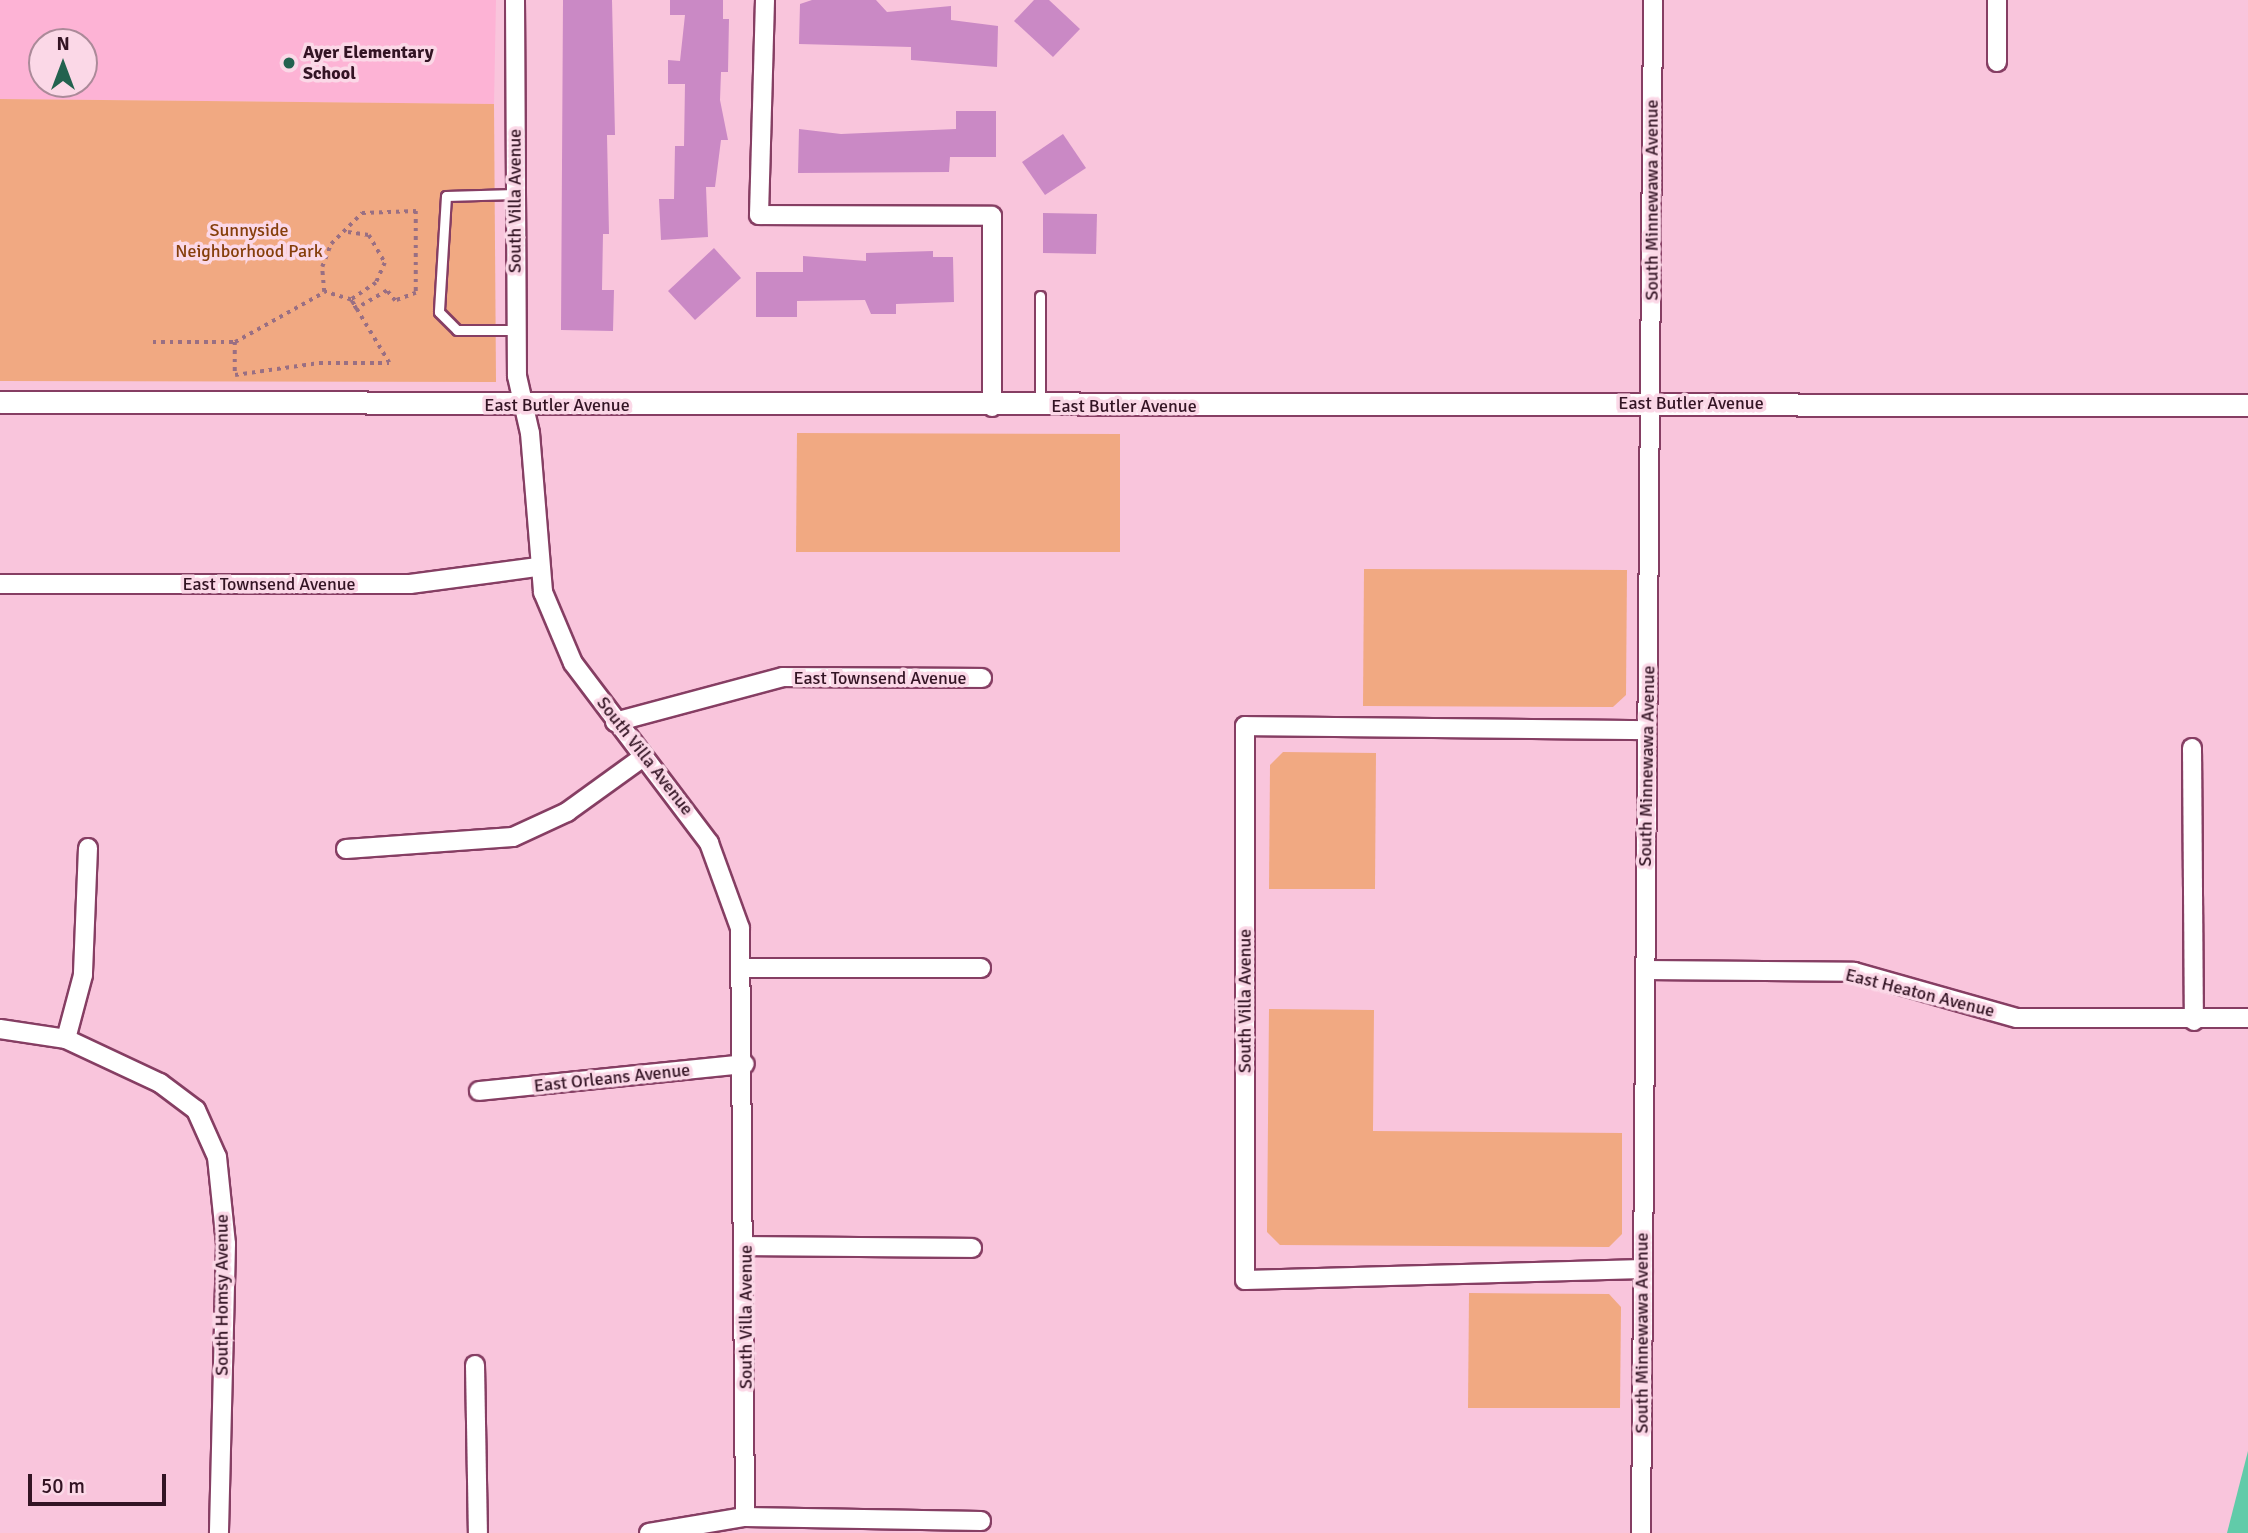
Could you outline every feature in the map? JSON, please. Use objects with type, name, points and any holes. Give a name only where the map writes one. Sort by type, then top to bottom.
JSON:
[{"type":"street","name":"South Villa Avenue","points":[[515,0],[516,330],[538,567],[562,642],[615,722],[709,843],[735,906],[743,968],[745,1064],[745,1517]]},
{"type":"street","points":[[765,0],[759,215],[992,216],[992,407]]},
{"type":"street","name":"South Minnewawa Avenue","points":[[1641,1533],[1653,0]]},
{"type":"street","points":[[1997,0],[1997,62]]},
{"type":"street","name":"East Butler Avenue","points":[[0,402],[992,407],[2248,405]]},
{"type":"street","name":"East Townsend Avenue","points":[[0,584],[410,584],[538,567]]},
{"type":"street","name":"East Townsend Avenue","points":[[615,722],[783,677],[982,678]]},
{"type":"street","name":"South Villa Avenue","points":[[1643,1269],[1245,1280],[1245,726],[1646,730]]},
{"type":"street","points":[[2192,748],[2194,1021]]},
{"type":"street","points":[[346,849],[513,837],[567,812],[642,758]]},
{"type":"street","points":[[0,1029],[66,1039],[83,975],[88,848]]},
{"type":"street","points":[[743,968],[981,968]]},
{"type":"street","name":"East Heaton Avenue","points":[[1645,970],[1854,972],[2017,1018],[2194,1021],[2248,1018]]},
{"type":"street","name":"South Homsy Avenue","points":[[66,1039],[160,1083],[196,1111],[217,1157],[226,1244],[219,1533]]},
{"type":"street","name":"East Orleans Avenue","points":[[479,1091],[745,1064]]},
{"type":"street","points":[[747,1246],[972,1248]]},
{"type":"street","points":[[475,1365],[478,1533]]},
{"type":"street","points":[[649,1533],[745,1517],[946,1527],[981,1521]]},
{"type":"lane","points":[[515,194],[446,196],[439,312],[457,330],[516,330]]},
{"type":"lane","points":[[1040,296],[1040,406]]},
{"type":"path","points":[[324,292],[322,267],[331,244],[348,232],[362,213],[416,211],[416,293],[395,301],[387,291],[356,309],[351,300]]},
{"type":"path","points":[[348,232],[369,234],[385,263],[376,283],[351,300]]},
{"type":"path","points":[[153,342],[235,342],[324,292],[351,300],[389,363],[319,363],[235,375],[235,342]]},
{"type":"shaded area","name":"Ayer Elementary School","points":[[0,0],[496,0],[494,104],[0,99]]},
{"type":"shaded area","points":[[2248,1451],[2248,1533],[2227,1533]]},
{"type":"green space","name":"Sunnyside Neighborhood Park","points":[[0,99],[494,104],[496,382],[0,381]]},
{"type":"green space","points":[[797,433],[1120,434],[1120,552],[796,552]]},
{"type":"green space","points":[[1364,569],[1627,570],[1626,695],[1613,707],[1363,706]]},
{"type":"green space","points":[[1283,752],[1376,753],[1375,889],[1269,889],[1270,765]]},
{"type":"green space","points":[[1269,1009],[1374,1010],[1373,1131],[1622,1133],[1622,1234],[1609,1247],[1280,1245],[1267,1232]]},
{"type":"green space","points":[[1469,1293],[1609,1294],[1621,1307],[1620,1408],[1468,1408]]},
{"type":"building","points":[[563,0],[612,0],[615,135],[607,135],[609,234],[603,234],[602,290],[614,290],[613,331],[561,330]]},
{"type":"building","points":[[670,0],[723,0],[723,19],[729,19],[728,72],[721,72],[720,100],[728,140],[721,140],[715,187],[706,187],[708,237],[661,240],[659,199],[674,199],[675,146],[684,146],[685,84],[668,84],[668,60],[680,61],[685,15],[670,15]]},
{"type":"building","points":[[812,0],[876,0],[887,12],[951,6],[951,20],[998,26],[997,67],[911,60],[911,47],[799,44],[800,4]]},
{"type":"building","points":[[1034,0],[1049,0],[1080,29],[1053,57],[1014,21]]},
{"type":"building","points":[[956,111],[996,111],[996,157],[950,157],[949,172],[798,173],[799,129],[841,134],[956,129]]},
{"type":"building","points":[[1063,134],[1086,168],[1045,195],[1022,162]]},
{"type":"building","points":[[1043,213],[1097,214],[1096,254],[1043,253]]},
{"type":"building","points":[[714,248],[741,278],[695,320],[668,291]]},
{"type":"building","points":[[933,251],[933,257],[953,257],[954,302],[896,304],[896,314],[871,314],[865,300],[797,301],[797,317],[756,317],[756,272],[803,272],[803,256],[866,261],[866,253]]},
{"type":"place","name":"Ayer Elementary School","points":[[289,63]]}]
